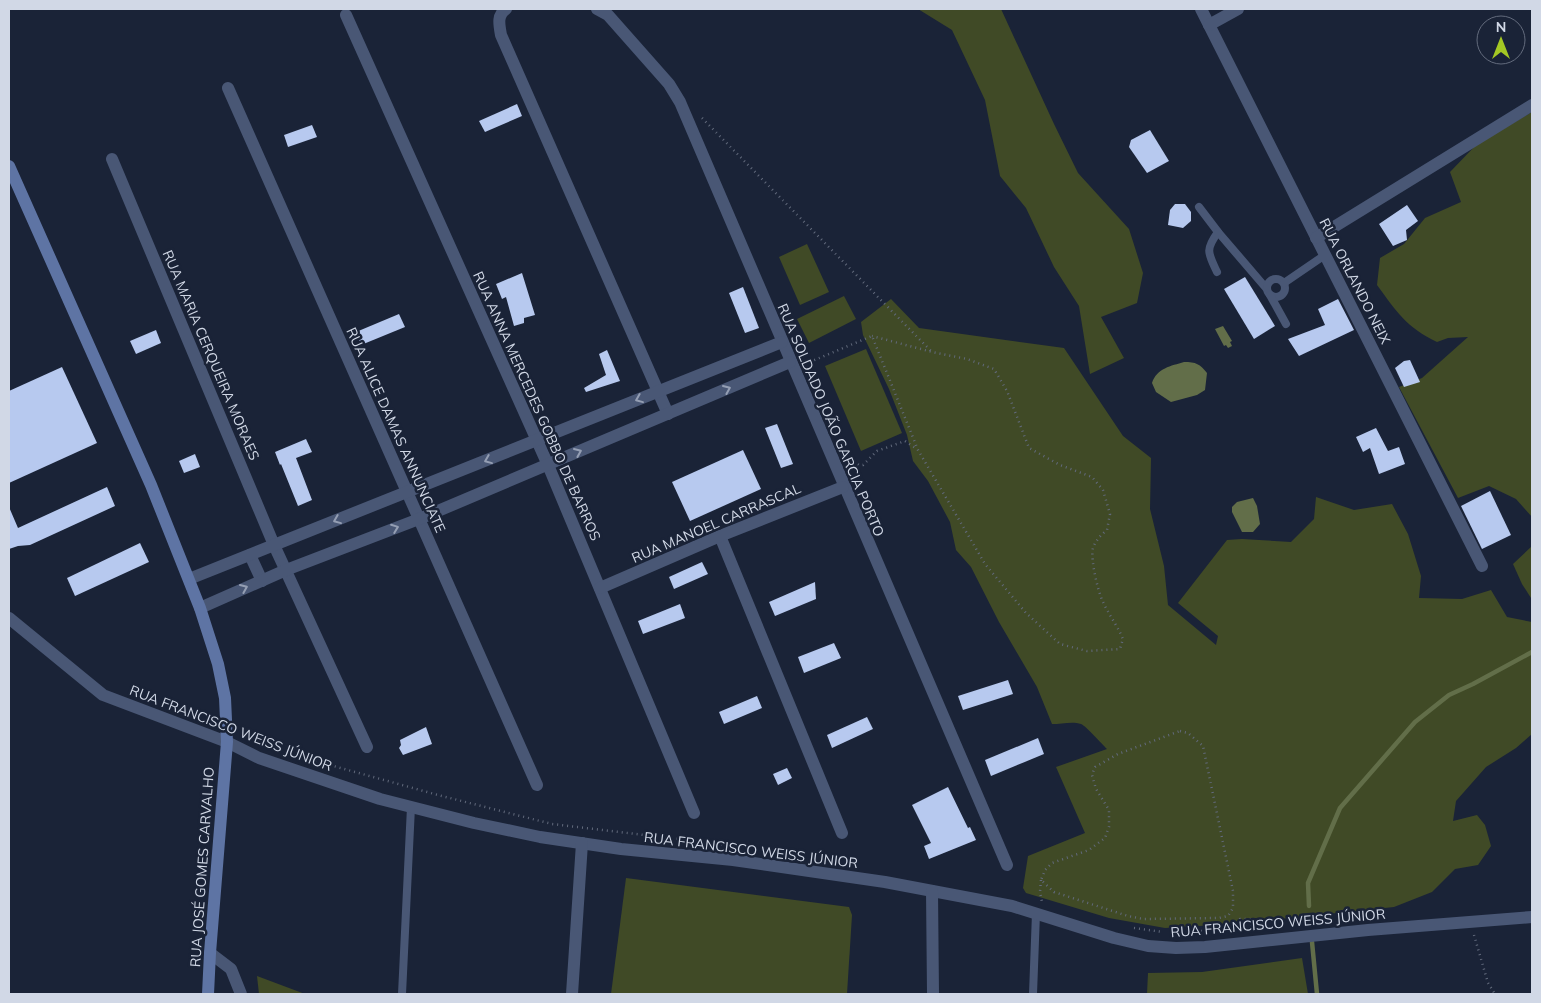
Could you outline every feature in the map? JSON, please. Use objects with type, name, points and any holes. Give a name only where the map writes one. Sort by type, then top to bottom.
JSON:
[{"type":"main road","name":"RUA JOSÉ GOMES CARVALHO","points":[[9,166],[150,485],[189,579],[212,641],[225,698],[227,742],[208,994]]},
{"type":"street","points":[[506,9],[499,17],[501,34],[668,414]]},
{"type":"street","name":"RUA SOLDADO JOÃO GARCIA PORTO","points":[[597,9],[608,15],[668,84],[680,102],[1007,865]]},
{"type":"street","name":"RUA ORLANDO NEIX","points":[[1201,9],[1482,566]]},
{"type":"street","points":[[1209,25],[1238,9]]},
{"type":"street","name":"RUA ANNA MERCEDES GOBBO DE BARROS","points":[[346,15],[548,465],[694,814]]},
{"type":"street","name":"RUA ALICE DAMAS ANNUNCIATE","points":[[228,88],[537,785]]},
{"type":"street","points":[[1316,238],[1532,106]]},
{"type":"street","name":"RUA MARIA CERQUEIRA MORAES","points":[[112,159],[284,567]]},
{"type":"street","points":[[189,579],[782,342]]},
{"type":"street","points":[[200,608],[262,581],[284,567],[419,519],[668,414],[792,366]]},
{"type":"street","name":"RUA MANOEL CARRASCAL","points":[[600,588],[720,536],[843,486]]},
{"type":"street","points":[[720,536],[842,833]]},
{"type":"street","points":[[250,555],[262,581]]},
{"type":"street","points":[[284,567],[367,747]]},
{"type":"street","name":"RUA FRANCISCO WEISS JÚNIOR","points":[[9,618],[103,695],[227,742],[259,758],[380,799],[474,823],[621,849],[733,860],[885,882],[1012,906],[1114,938],[1148,946],[1176,948],[1205,947],[1368,930],[1532,917]]},
{"type":"street","points":[[572,994],[582,843]]},
{"type":"street","points":[[932,891],[933,994]]},
{"type":"street","points":[[210,953],[230,969],[241,994]]},
{"type":"lane","points":[[1199,207],[1268,292],[1275,298],[1285,292],[1284,283],[1279,279],[1273,279],[1268,283],[1268,292],[1286,324]]},
{"type":"lane","points":[[1216,272],[1208,253],[1208,248],[1218,232]]},
{"type":"lane","points":[[1284,283],[1325,255]]},
{"type":"lane","points":[[402,994],[411,807]]},
{"type":"lane","points":[[1033,994],[1040,915]]},
{"type":"path","points":[[696,112],[932,352]]},
{"type":"path","points":[[792,366],[872,336],[932,352],[968,359],[994,368],[1008,391],[1029,448],[1060,465],[1092,477],[1103,490],[1110,514],[1107,530],[1099,536],[1093,550],[1096,585],[1123,639],[1120,649],[1087,651],[1060,644],[1026,613],[985,564],[918,450],[872,336]]},
{"type":"path","points":[[842,453],[859,465],[863,465],[877,451],[901,442],[906,441],[918,450]]},
{"type":"path","points":[[1040,915],[1041,880],[1045,870],[1052,863],[1088,850],[1105,838],[1109,827],[1109,810],[1096,789],[1092,774],[1095,766],[1118,754],[1180,731],[1188,733],[1203,746],[1232,891],[1233,908],[1228,916],[1219,918],[1143,919],[1054,892],[1041,880]]},
{"type":"path","points":[[1470,922],[1488,983],[1495,994]]},
{"type":"shaded area","points":[[918,9],[1001,9],[1078,173],[1129,229],[1143,273],[1137,303],[1101,317],[1124,358],[1090,374],[1079,306],[1054,267],[1026,208],[1000,176],[985,100],[952,30]]},
{"type":"shaded area","points":[[1532,112],[1532,517],[1516,499],[1489,486],[1458,498],[1399,387],[1422,378],[1468,337],[1448,338],[1437,342],[1427,337],[1403,318],[1377,285],[1380,258],[1404,244],[1425,218],[1461,202],[1450,172],[1476,145]]},
{"type":"shaded area","points":[[807,244],[829,292],[800,305],[779,257]]},
{"type":"shaded area","points":[[844,296],[856,319],[809,343],[797,319]]},
{"type":"shaded area","points":[[891,299],[919,328],[1064,348],[1123,436],[1151,458],[1150,509],[1164,566],[1168,605],[1216,645],[1218,636],[1178,603],[1227,540],[1291,542],[1314,519],[1316,497],[1354,510],[1392,504],[1408,534],[1421,576],[1419,598],[1462,599],[1491,590],[1507,617],[1532,622],[1532,734],[1516,748],[1486,767],[1456,801],[1453,821],[1477,815],[1485,825],[1491,846],[1478,865],[1455,869],[1432,892],[1394,907],[1270,920],[1255,918],[1215,925],[1165,928],[1109,918],[1026,893],[1023,888],[1028,856],[1085,833],[1056,767],[1107,749],[1081,724],[1052,724],[1037,687],[999,622],[971,567],[956,550],[950,522],[928,481],[913,461],[907,435],[889,389],[863,335],[861,322]]},
{"type":"shaded area","points":[[1223,326],[1232,341],[1230,342],[1232,346],[1228,348],[1226,345],[1224,346],[1215,329]]},
{"type":"shaded area","points":[[866,349],[902,433],[861,451],[825,366]]},
{"type":"shaded area","points":[[1184,362],[1197,364],[1207,373],[1205,390],[1197,395],[1171,402],[1156,392],[1152,383],[1161,371],[1169,366]]},
{"type":"shaded area","points":[[1253,498],[1257,506],[1260,524],[1253,532],[1242,532],[1232,512],[1232,507],[1237,502]]},
{"type":"shaded area","points":[[1532,546],[1532,598],[1531,598],[1513,564]]},
{"type":"shaded area","points":[[626,878],[849,907],[852,915],[847,994],[611,994]]},
{"type":"shaded area","points":[[1302,958],[1308,994],[1147,994],[1148,973],[1202,972]]},
{"type":"shaded area","points":[[257,976],[305,994],[259,994]]},
{"type":"building","points":[[517,104],[522,116],[485,132],[479,121]]},
{"type":"building","points":[[312,125],[317,137],[288,147],[284,135]]},
{"type":"building","points":[[1150,130],[1169,161],[1147,173],[1129,147],[1131,140]]},
{"type":"building","points":[[1175,204],[1185,204],[1191,212],[1191,221],[1183,228],[1168,225],[1170,210]]},
{"type":"building","points":[[1407,205],[1418,221],[1406,230],[1407,240],[1393,246],[1379,224]]},
{"type":"building","points":[[522,273],[535,315],[524,318],[524,323],[514,326],[506,297],[502,299],[496,284]]},
{"type":"building","points":[[1245,277],[1275,326],[1254,339],[1224,289]]},
{"type":"building","points":[[743,287],[759,328],[745,333],[729,293]]},
{"type":"building","points":[[1338,299],[1354,330],[1299,356],[1288,339],[1325,325],[1318,309]]},
{"type":"building","points":[[399,314],[405,327],[361,345],[356,332]]},
{"type":"building","points":[[156,330],[161,343],[136,354],[130,341]]},
{"type":"building","points":[[607,350],[620,381],[586,392],[584,388],[606,375],[599,354]]},
{"type":"building","points":[[1410,360],[1420,382],[1404,387],[1395,368],[1404,361]]},
{"type":"building","points":[[62,367],[97,443],[9,483],[9,391]]},
{"type":"building","points":[[777,424],[793,464],[781,468],[765,428]]},
{"type":"building","points":[[1376,428],[1388,451],[1399,447],[1405,464],[1379,474],[1370,448],[1363,452],[1356,437]]},
{"type":"building","points":[[306,439],[312,452],[296,458],[312,500],[298,506],[275,452]]},
{"type":"building","points":[[743,450],[761,489],[690,521],[672,482]]},
{"type":"building","points":[[195,454],[200,467],[184,473],[179,461]]},
{"type":"building","points":[[107,487],[115,506],[30,545],[9,549],[9,507],[18,528]]},
{"type":"building","points":[[1490,491],[1511,535],[1482,549],[1461,506]]},
{"type":"building","points":[[140,543],[149,562],[75,596],[67,578]]},
{"type":"building","points":[[702,562],[708,574],[674,589],[669,577]]},
{"type":"building","points":[[815,582],[816,599],[775,616],[769,602]]},
{"type":"building","points":[[680,604],[685,618],[643,634],[638,621]]},
{"type":"building","points":[[834,643],[841,658],[804,673],[798,657]]},
{"type":"building","points":[[1008,680],[1013,694],[963,710],[958,696]]},
{"type":"building","points":[[757,696],[762,708],[724,724],[719,712]]},
{"type":"building","points":[[867,717],[873,729],[832,748],[827,735]]},
{"type":"building","points":[[426,727],[432,744],[403,755],[399,748],[401,745],[400,740]]},
{"type":"building","points":[[1038,738],[1044,754],[991,776],[985,760]]},
{"type":"building","points":[[787,768],[792,778],[778,785],[773,774]]},
{"type":"building","points":[[948,787],[976,840],[929,859],[924,846],[931,843],[912,805]]},
{"type":"waterway","points":[[1309,906],[1308,883],[1340,808],[1415,722],[1449,695],[1532,652]]},
{"type":"waterway","points":[[1312,942],[1317,994]]}]
